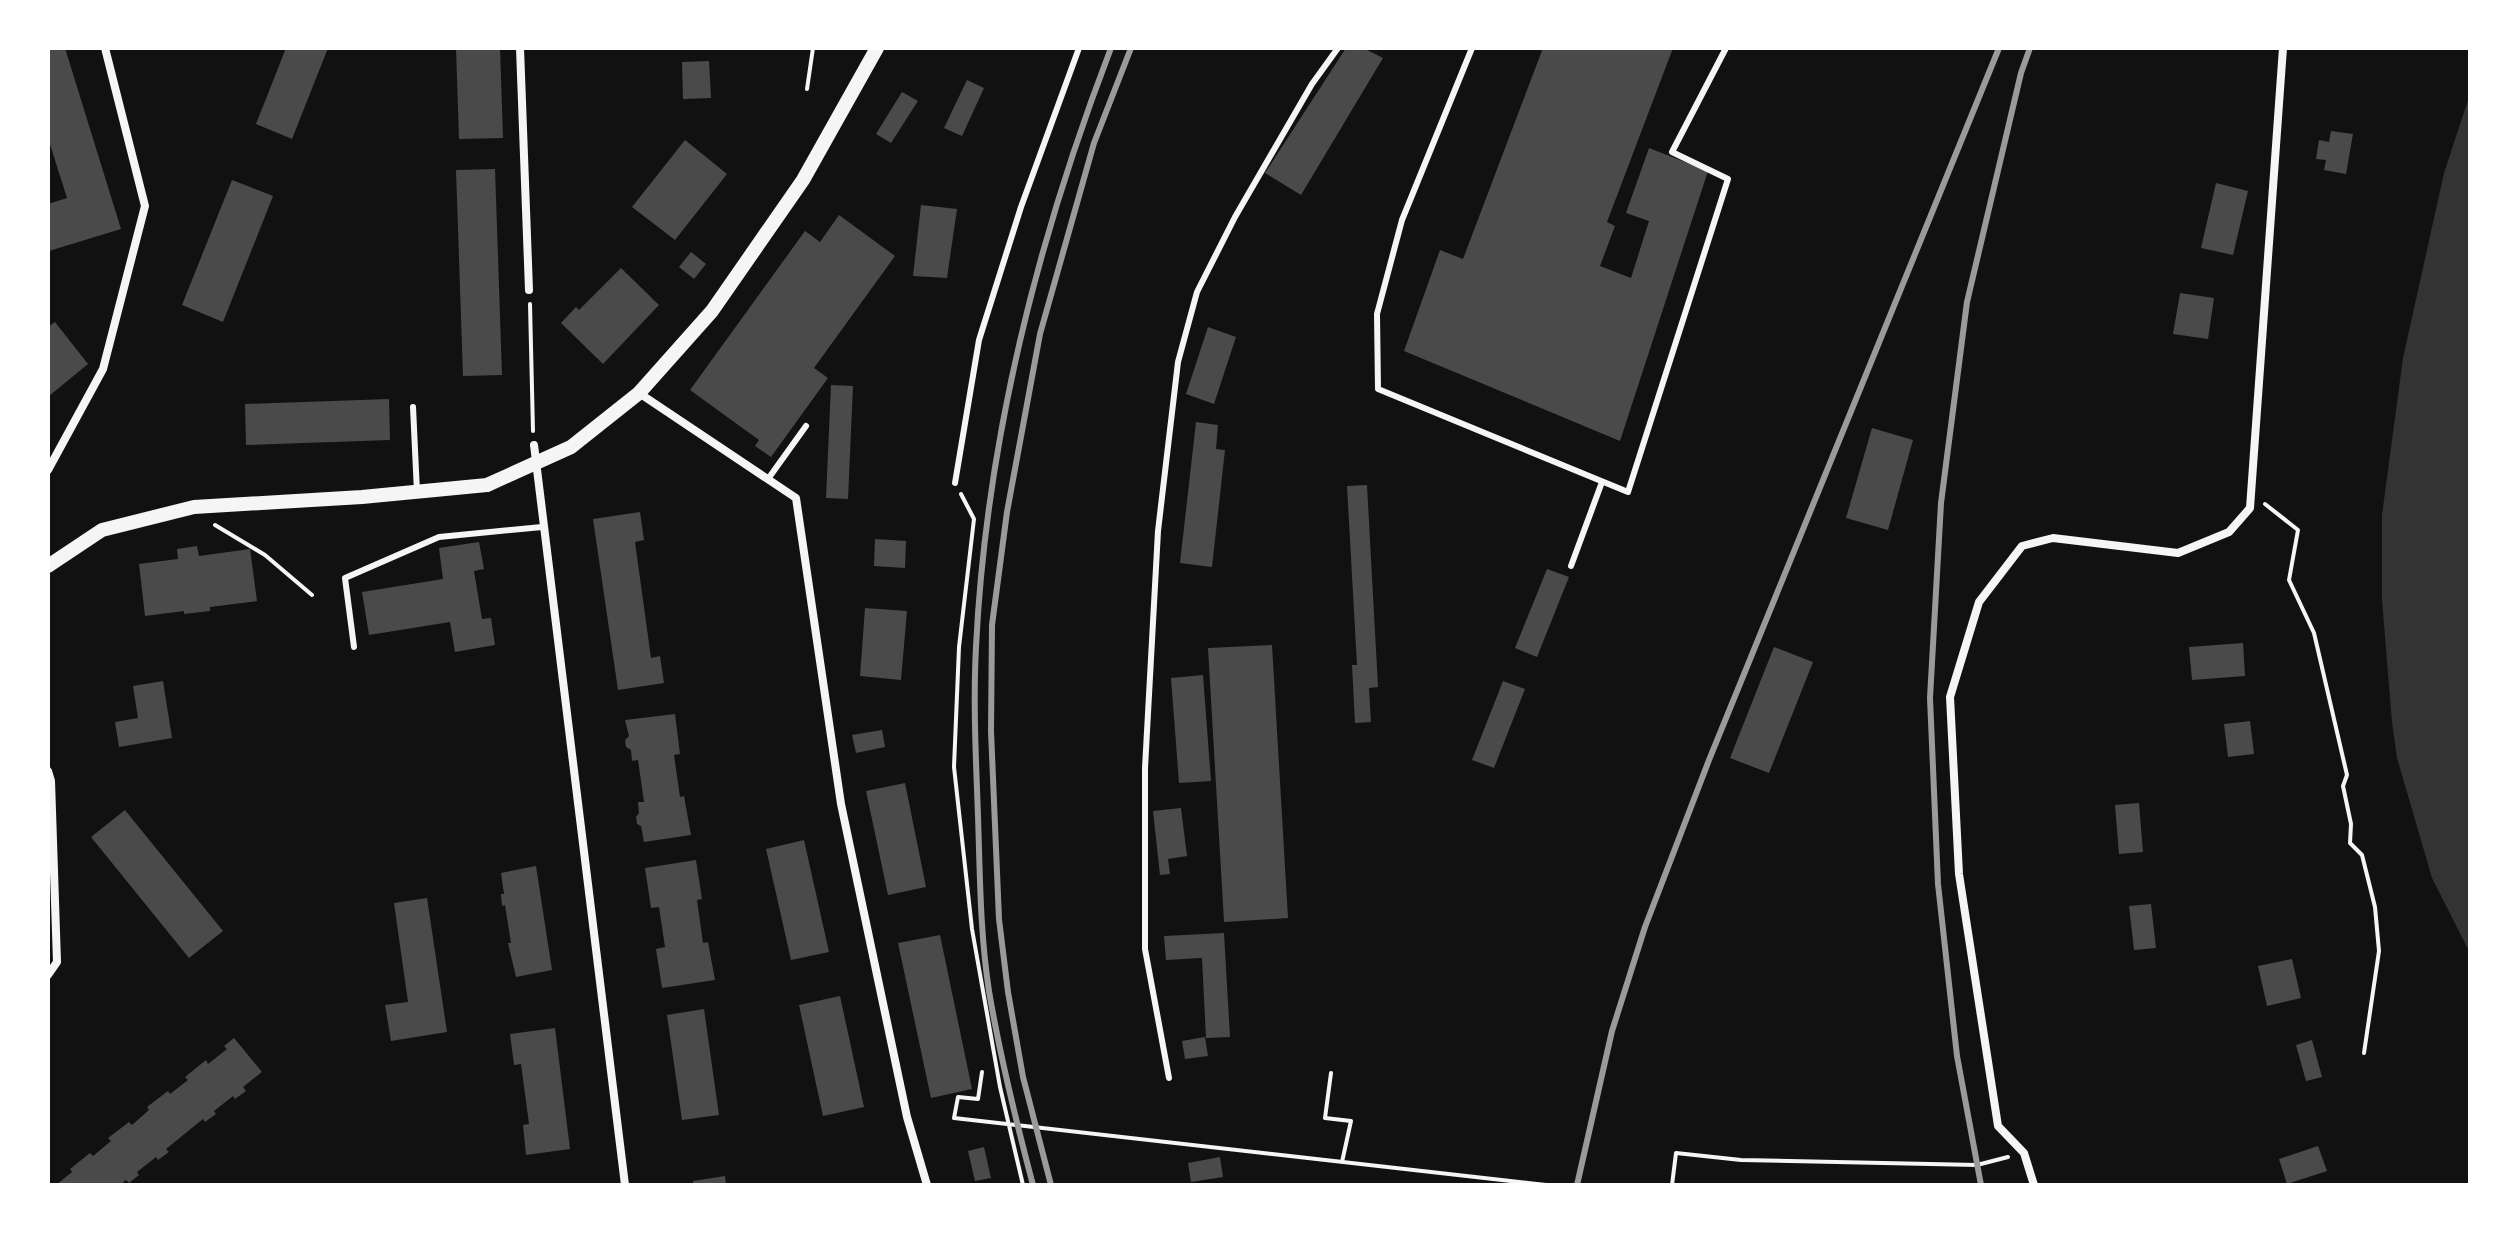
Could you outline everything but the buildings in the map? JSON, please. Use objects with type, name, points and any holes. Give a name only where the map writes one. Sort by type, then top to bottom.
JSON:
[{"type":"street","points":[[48,470],[103,369],[145,206],[105,48]]},
{"type":"street","points":[[520,48],[529,290]]},
{"type":"street","points":[[48,566],[102,530],[194,507],[487,485],[571,447],[639,393],[712,311],[796,191],[877,48]]},
{"type":"street","points":[[2034,1185],[2024,1153],[1998,1126],[1959,874],[1950,697],[1979,602],[2022,546],[2053,538],[2178,553],[2229,532],[2250,508],[2283,48]]},
{"type":"street","points":[[639,393],[796,498],[841,804],[907,1117],[927,1185]]},
{"type":"street","points":[[534,445],[625,1185]]},
{"type":"street","points":[[48,771],[51,781],[57,962],[48,975]]},
{"type":"lane","points":[[955,483],[979,340],[1021,207],[1079,48]]},
{"type":"lane","points":[[1169,1078],[1145,949],[1145,768],[1158,531],[1178,362],[1197,292],[1235,217],[1312,84],[1338,48]]},
{"type":"lane","points":[[1472,48],[1402,220],[1377,314],[1378,389],[1628,492],[1728,179],[1672,152],[1726,48]]},
{"type":"lane","points":[[413,407],[417,492]]},
{"type":"lane","points":[[768,479],[806,426]]},
{"type":"lane","points":[[1571,566],[1602,482]]},
{"type":"lane","points":[[354,647],[345,578],[439,537],[542,527]]},
{"type":"path","points":[[807,89],[813,48]]},
{"type":"path","points":[[529,290],[534,445]]},
{"type":"path","points":[[955,483],[974,519],[959,647],[954,767],[972,929],[1000,1087],[1023,1185]]},
{"type":"path","points":[[2251,493],[2298,530],[2289,580],[2314,633],[2347,775],[2343,786],[2351,824],[2350,843],[2362,855],[2375,907],[2379,951],[2364,1053]]},
{"type":"path","points":[[203,518],[265,555],[312,595]]},
{"type":"path","points":[[982,1072],[978,1099],[958,1097],[954,1118],[1546,1185]]},
{"type":"path","points":[[1331,1073],[1325,1118],[1351,1121],[1342,1162]]},
{"type":"path","points":[[1672,1185],[1676,1153],[1741,1160],[1977,1165],[2024,1153]]},
{"type":"shaded area","points":[[2470,94],[2470,953],[2432,878],[2397,758],[2382,600],[2382,515],[2403,358],[2444,173]]},
{"type":"railway","points":[[1033,1185],[1003,1065],[986,969],[976,753],[976,647],[991,494],[1020,342],[1061,193],[1111,48]]},
{"type":"railway","points":[[1051,1185],[1023,1077],[999,919],[991,731],[992,625],[1007,512],[1040,334],[1094,143],[1131,48]]},
{"type":"railway","points":[[1577,1185],[1612,1031],[1645,927],[1709,760],[1999,48]]},
{"type":"railway","points":[[1981,1185],[1957,1056],[1938,884],[1930,698],[1941,503],[1967,302],[2021,73],[2030,48]]}]
